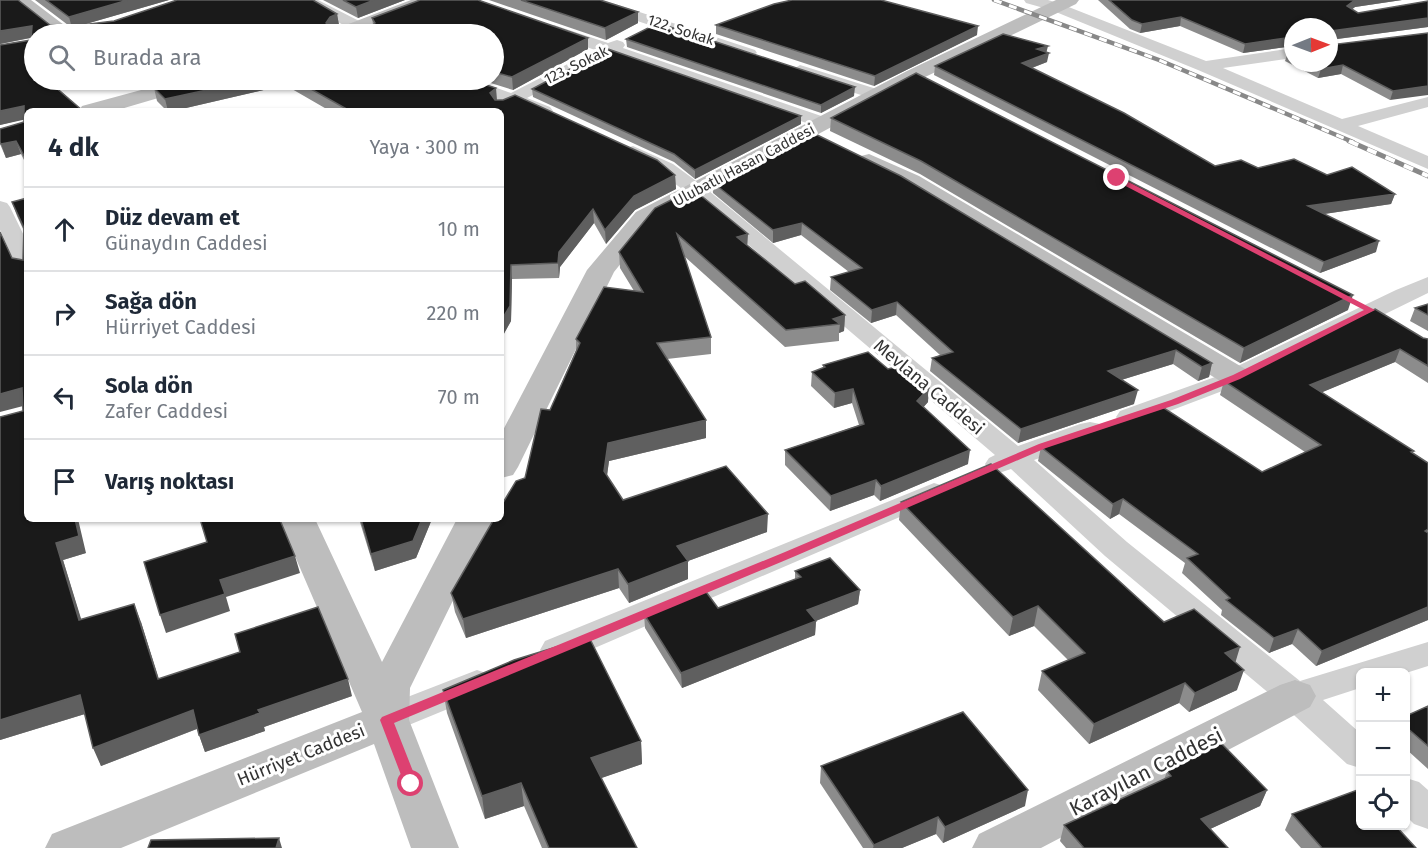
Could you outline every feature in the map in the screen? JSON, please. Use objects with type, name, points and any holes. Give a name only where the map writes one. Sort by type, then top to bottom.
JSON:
[{"type":"street","points":[[19,0],[52,24]]},
{"type":"street","points":[[307,0],[350,24]]},
{"type":"street","points":[[377,24],[427,0]]},
{"type":"street","name":"122. Sokak","points":[[588,0],[768,59]]},
{"type":"street","points":[[1031,0],[1063,4],[1428,163]]},
{"type":"street","name":"Ulubatlı Hasan Caddesi","points":[[504,461],[601,270],[645,217],[877,94],[925,80],[1063,4]]},
{"type":"street","name":"123. Sokak","points":[[505,105],[534,86],[658,22]]},
{"type":"street","points":[[543,26],[816,127],[844,149],[910,181],[1236,377]]},
{"type":"street","points":[[1204,66],[1284,54]]},
{"type":"street","points":[[790,66],[877,94]]},
{"type":"street","points":[[113,90],[130,106]]},
{"type":"street","points":[[114,108],[130,106],[172,90]]},
{"type":"street","points":[[478,90],[505,105],[564,120]]},
{"type":"street","points":[[1342,125],[1428,102]]},
{"type":"street","name":"Mevlana Caddesi","points":[[615,143],[666,168],[696,190],[1015,458],[1116,549],[1295,696],[1356,750]]},
{"type":"street","points":[[0,207],[24,259]]},
{"type":"street","name":"Hürriyet Caddesi","points":[[69,848],[517,667],[1043,446],[1175,402],[1236,377],[1370,310],[1428,284]]},
{"type":"street","points":[[298,522],[387,720],[435,848]]},
{"type":"street","points":[[387,720],[389,688],[473,522]]},
{"type":"street","points":[[1381,668],[1428,654]]},
{"type":"street","points":[[1295,696],[1356,676]]},
{"type":"street","name":"Karayılan Caddesi","points":[[996,848],[1295,696]]},
{"type":"street","points":[[1410,797],[1428,813]]},
{"type":"building","points":[[0,0],[18,0],[49,24],[24,24],[24,27],[0,31]]},
{"type":"building","points":[[46,0],[128,0],[69,17]]},
{"type":"building","points":[[177,0],[313,0],[337,14],[330,17],[326,23],[89,24],[114,21]]},
{"type":"building","points":[[343,0],[374,0],[356,7]]},
{"type":"building","points":[[420,0],[478,0],[588,38],[512,77],[504,75],[504,24],[374,24],[372,18]]},
{"type":"building","points":[[521,0],[600,0],[638,12],[605,28]]},
{"type":"building","points":[[792,0],[881,0],[978,26],[875,76],[716,25],[774,4]]},
{"type":"building","points":[[1109,0],[1355,0],[1347,6],[1358,13],[1428,1],[1428,18],[1338,30],[1338,18],[1284,18],[1284,38],[1245,44],[1181,17],[1142,24],[1132,20]]},
{"type":"building","points":[[658,23],[855,87],[821,105],[626,39]]},
{"type":"building","points":[[1428,33],[1428,86],[1393,91],[1343,65],[1338,66],[1338,44]]},
{"type":"building","points":[[1003,34],[1048,46],[1037,49],[1049,53],[1022,63],[1124,113],[1215,166],[1241,160],[1258,168],[1294,159],[1327,175],[1352,167],[1395,194],[1308,206],[1379,241],[1324,262],[935,66]]},
{"type":"building","points":[[24,41],[24,90],[59,90],[80,108],[24,108],[24,106],[0,111],[0,45]]},
{"type":"building","points":[[608,49],[801,116],[695,170],[674,154],[532,89]]},
{"type":"building","points":[[916,73],[1353,295],[1244,348],[921,161],[831,118]]},
{"type":"building","points":[[156,90],[207,90],[165,99]]},
{"type":"building","points":[[313,90],[494,90],[490,93],[495,100],[503,100],[515,95],[657,160],[675,175],[634,196],[605,230],[593,209],[559,252],[558,263],[511,265],[510,306],[504,316],[504,108],[345,108]]},
{"type":"building","points":[[24,122],[24,156],[16,141],[1,144],[0,129]]},
{"type":"building","points":[[809,131],[901,176],[1212,363],[1202,367],[1176,350],[1108,371],[1138,390],[1021,429],[932,358],[953,352],[897,302],[872,310],[831,277],[862,268],[802,223],[773,230],[712,182]]},
{"type":"building","points":[[693,189],[748,234],[737,237],[795,284],[805,281],[845,315],[833,319],[840,324],[786,330],[677,234],[711,337],[657,343],[706,420],[608,443],[604,471],[623,500],[726,466],[768,514],[677,546],[688,561],[628,584],[618,569],[463,619],[451,593],[492,522],[504,522],[504,501],[516,481],[525,478],[541,409],[550,410],[580,343],[576,339],[604,287],[643,292],[619,252],[655,208]]},
{"type":"building","points":[[24,199],[24,228],[12,202]]},
{"type":"building","points":[[24,228],[24,522],[76,522],[79,536],[56,543],[79,620],[134,604],[158,679],[240,652],[235,634],[318,607],[348,679],[258,710],[260,713],[199,735],[193,710],[93,748],[80,695],[0,720],[0,417],[23,411],[22,388],[0,394],[0,232],[12,258],[23,260]]},
{"type":"building","points":[[1428,304],[1428,315],[1415,308]]},
{"type":"building","points":[[1375,309],[1428,339],[1428,366],[1400,349],[1310,385],[1414,451],[1411,452],[1428,463],[1428,529],[1425,531],[1428,533],[1428,607],[1322,651],[1298,629],[1274,638],[1226,600],[1230,598],[1187,558],[1198,554],[1123,499],[1113,504],[1041,447],[1161,406],[1262,472],[1321,445],[1224,381],[1251,372],[1256,367]]},
{"type":"building","points":[[868,352],[888,369],[902,365],[929,388],[917,401],[970,450],[881,486],[876,480],[831,496],[785,450],[864,424],[853,389],[835,393],[812,372],[825,367],[823,365]]},
{"type":"building","points":[[991,464],[1164,622],[1194,609],[1240,647],[1225,653],[1244,670],[1195,693],[1185,683],[1094,724],[1042,671],[1085,653],[1038,606],[1013,617],[901,502]]},
{"type":"building","points":[[201,522],[281,522],[295,556],[220,580],[225,594],[160,615],[144,562],[207,542]]},
{"type":"building","points":[[362,522],[421,522],[413,541],[371,554]]},
{"type":"building","points":[[830,558],[860,590],[807,610],[816,621],[681,673],[644,614],[704,589],[718,608],[801,577],[795,571]]},
{"type":"building","points":[[589,637],[641,741],[591,758],[637,848],[549,848],[521,783],[482,796],[443,690],[514,660]]},
{"type":"building","points":[[1428,706],[1428,746],[1410,730],[1410,714]]},
{"type":"building","points":[[963,712],[1028,790],[945,827],[938,817],[874,845],[821,766]]},
{"type":"building","points":[[1221,743],[1267,790],[1201,819],[1228,848],[1084,848],[1064,825],[1171,776],[1167,771]]},
{"type":"building","points":[[1356,790],[1356,830],[1400,830],[1416,848],[1322,848],[1292,814]]},
{"type":"building","points":[[279,838],[276,848],[148,848],[151,840]]},
{"type":"railway","points":[[994,0],[1159,60],[1353,142]]},
{"type":"railway","points":[[1349,141],[1428,176]]},
{"type":"route","points":[[411,784],[387,720],[789,555],[1043,446],[1175,402],[1236,377],[1371,310],[1117,178]]}]
